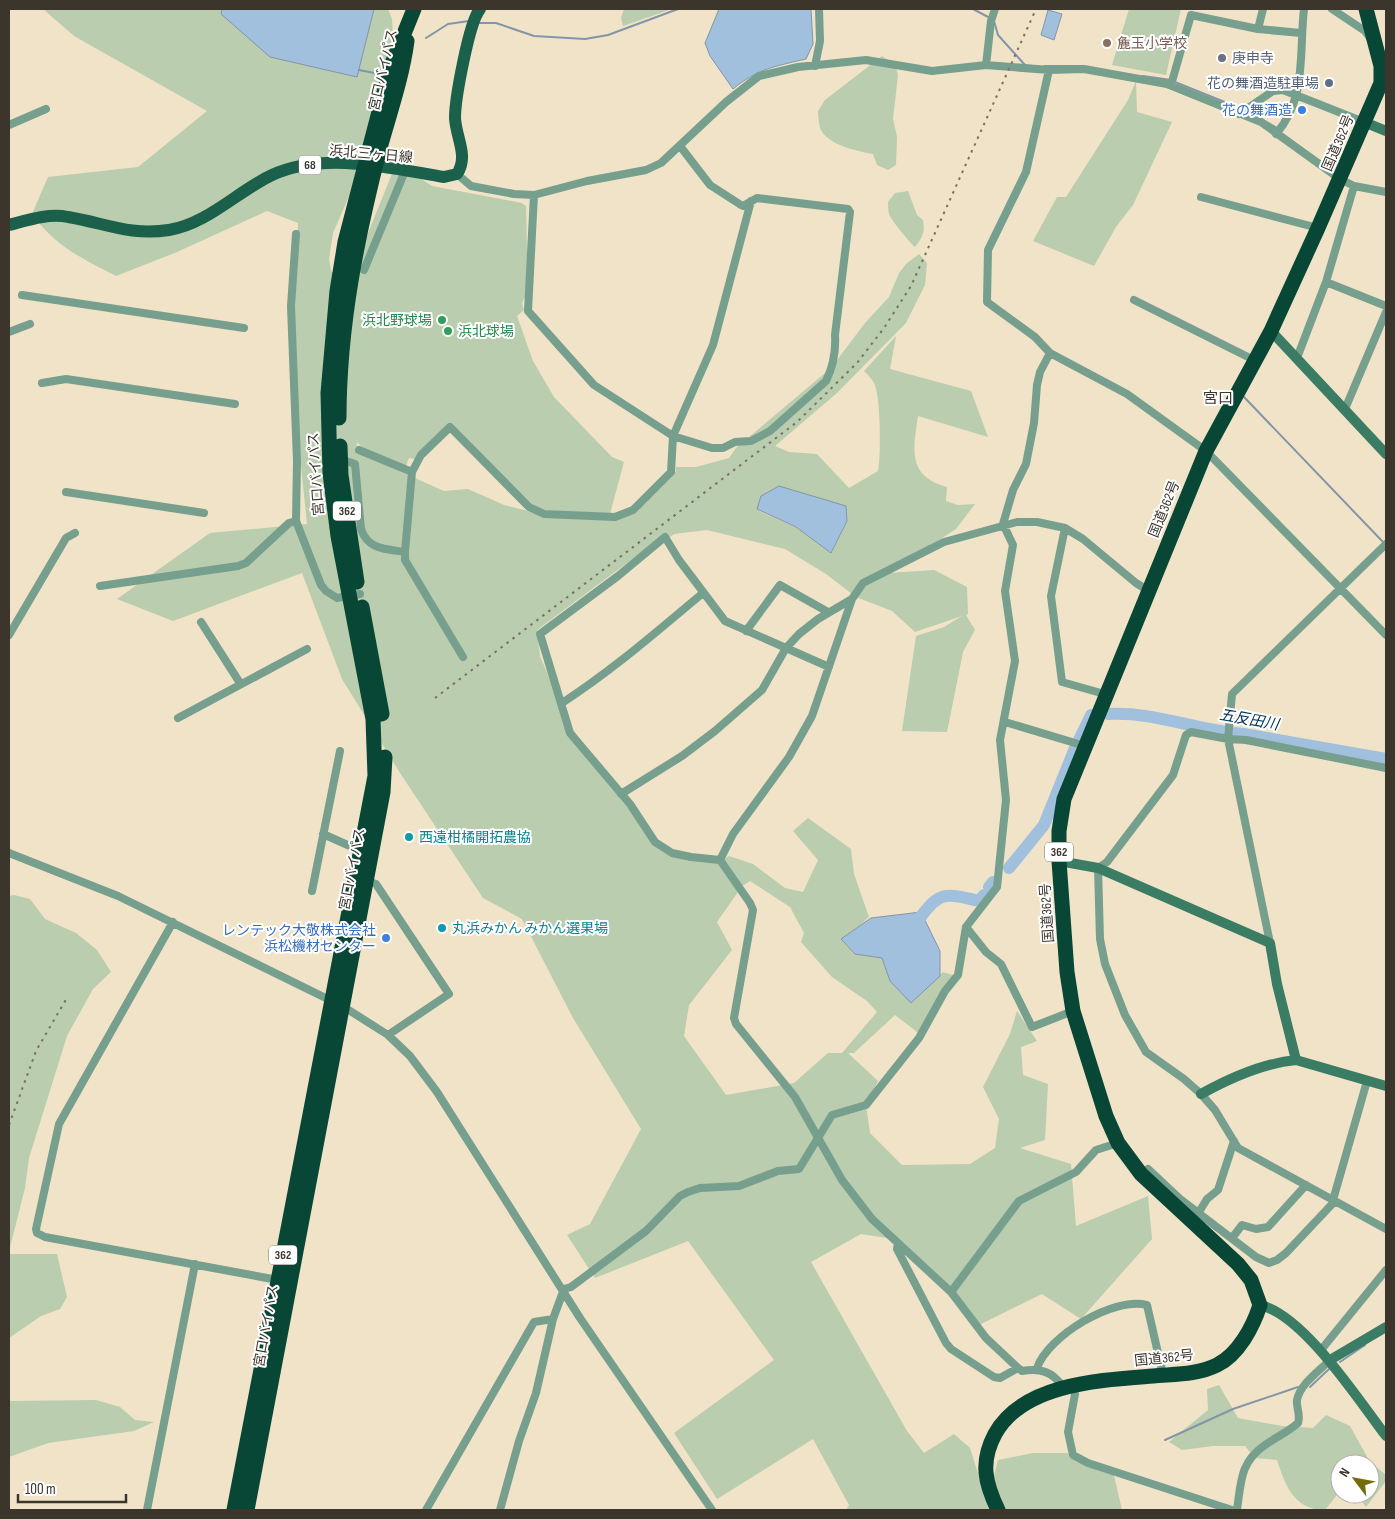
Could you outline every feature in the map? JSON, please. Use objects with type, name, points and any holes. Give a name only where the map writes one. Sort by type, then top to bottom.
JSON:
[{"type":"highway","name":"国道362号","points":[[998,1510],[988,1489],[985,1466],[989,1445],[1009,1416],[1030,1402],[1067,1386],[1188,1373],[1218,1365],[1231,1355],[1248,1332],[1260,1305],[1251,1280],[1238,1264],[1141,1174],[1118,1143],[1103,1108],[1073,1011],[1067,972],[1059,861],[1059,831],[1064,799],[1206,451],[1271,331],[1340,179],[1381,82],[1381,51],[1366,9]]},
{"type":"highway","name":"宮口バイパス","points":[[247,1510],[338,1004],[361,851],[371,802],[375,748],[373,719],[354,594],[340,459],[339,383],[351,270],[370,166],[391,66],[412,13]]},
{"type":"highway","name":"宮口バイパス","points":[[234,1510],[278,1280],[384,792],[386,755],[379,694],[338,536],[330,473],[328,393],[337,291],[345,242],[370,166]]},
{"type":"main road","points":[[457,174],[463,163],[457,131],[457,98],[472,26],[480,9]]},
{"type":"main road","name":"浜北三ヶ日線","points":[[9,225],[39,218],[67,216],[124,231],[144,233],[171,230],[197,220],[272,175],[295,167],[348,164],[444,177],[457,174]]},
{"type":"street","points":[[814,66],[820,41],[819,9]]},
{"type":"street","points":[[1258,29],[1263,9]]},
{"type":"street","points":[[1276,134],[1287,117],[1300,86],[1301,34],[1304,9]]},
{"type":"street","points":[[1332,9],[1365,31],[1381,51]]},
{"type":"street","points":[[1172,83],[1192,12],[1258,29],[1301,34]]},
{"type":"street","points":[[986,65],[993,14]]},
{"type":"street","points":[[457,174],[471,186],[514,194],[534,195],[586,181],[646,170],[661,163],[730,98],[759,76],[779,70],[866,60],[932,71],[986,65],[1049,70],[1084,69],[1172,83],[1239,114],[1261,122],[1340,179],[1354,186],[1386,192]]},
{"type":"street","points":[[1049,70],[1026,172],[988,250],[985,292],[987,302],[1036,337],[1050,353],[1127,394],[1206,451],[1386,634]]},
{"type":"street","points":[[1239,114],[1278,90],[1297,95],[1386,131]]},
{"type":"street","points":[[9,125],[46,109]]},
{"type":"street","points":[[534,195],[528,311],[594,385],[673,436],[712,448],[723,448],[735,442],[751,442],[770,430],[826,381],[830,373],[836,347],[835,335],[850,212],[848,209],[756,198],[743,206],[710,185],[680,146]]},
{"type":"street","points":[[364,270],[405,171]]},
{"type":"street","points":[[1297,358],[1326,282],[1354,186]]},
{"type":"street","points":[[1201,197],[1318,228]]},
{"type":"street","points":[[463,656],[405,560],[412,472],[421,455],[450,427],[529,507],[544,514],[615,517],[633,510],[671,472],[673,436],[713,345],[751,201]]},
{"type":"street","points":[[296,234],[291,306],[297,461],[296,521],[326,591],[337,598],[354,594]]},
{"type":"street","points":[[1326,282],[1386,306]]},
{"type":"street","points":[[22,295],[244,328]]},
{"type":"street","points":[[1134,300],[1256,361]]},
{"type":"street","points":[[1345,409],[1386,312]]},
{"type":"street","points":[[9,332],[30,324]]},
{"type":"street","points":[[1271,331],[1386,454]]},
{"type":"street","points":[[564,1289],[571,1287],[646,1231],[680,1196],[700,1188],[739,1186],[778,1171],[799,1169],[832,1115],[866,1105],[919,1038],[945,991],[958,975],[966,927],[997,887],[1006,800],[1000,740],[1005,722],[1015,661],[1005,590],[1014,545],[1003,524],[1013,490],[1026,464],[1033,432],[1037,385],[1040,372],[1050,353]]},
{"type":"street","points":[[42,383],[66,379],[235,404]]},
{"type":"street","points":[[359,450],[412,472]]},
{"type":"street","points":[[340,459],[355,464],[361,529],[364,538],[376,548],[405,552]]},
{"type":"street","points":[[66,492],[204,513]]},
{"type":"street","points":[[100,586],[238,566],[246,563],[289,523],[296,521]]},
{"type":"street","points":[[720,860],[733,834],[789,756],[812,716],[852,599],[863,582],[944,542],[1003,524],[1037,522],[1065,528],[1083,539],[1136,583],[1149,591]]},
{"type":"street","points":[[1065,528],[1051,596],[1062,682],[1108,695]]},
{"type":"street","points":[[9,635],[66,538],[75,533]]},
{"type":"street","points":[[829,667],[725,620],[703,593],[665,537],[618,576],[540,634],[570,733],[621,794],[655,842],[672,852],[691,857],[720,860],[754,910],[734,1018],[736,1024],[795,1097],[842,1180],[858,1202],[872,1219],[951,1292],[986,1338],[1018,1368],[1022,1371],[1037,1368],[1052,1375],[1074,1394],[1068,1432],[1073,1454],[1088,1463],[1232,1510]]},
{"type":"street","points":[[1296,1060],[1277,984],[1228,739],[1232,694],[1384,546]]},
{"type":"street","points":[[746,631],[780,585],[828,612]]},
{"type":"street","points":[[562,703],[599,679],[637,650],[703,593]]},
{"type":"street","points":[[621,794],[682,756],[756,696],[774,671],[786,648],[799,634],[828,612],[852,599]]},
{"type":"street","points":[[201,622],[240,683]]},
{"type":"street","points":[[178,718],[240,683],[307,650]]},
{"type":"street","points":[[1005,722],[1085,746]]},
{"type":"street","points":[[1098,868],[1107,862],[1172,775],[1186,735],[1190,732],[1228,739],[1246,740],[1386,768]]},
{"type":"street","points":[[312,891],[340,751]]},
{"type":"street","points":[[323,834],[361,851]]},
{"type":"street","points":[[9,853],[118,896],[338,1004],[388,1035],[410,1056],[437,1092],[564,1289],[580,1318],[712,1510]]},
{"type":"street","points":[[1059,861],[1098,868],[1270,943]]},
{"type":"street","points":[[1098,868],[1100,939],[1105,964],[1125,1015],[1146,1052],[1184,1079],[1201,1094],[1215,1110],[1238,1148],[1386,1229]]},
{"type":"street","points":[[366,881],[376,884],[449,994],[388,1035]]},
{"type":"street","points":[[172,922],[59,1124],[36,1229],[37,1233],[45,1237],[278,1280]]},
{"type":"street","points":[[966,927],[986,952],[1000,964],[1032,1028],[1073,1011]]},
{"type":"street","points":[[1201,1094],[1223,1082],[1282,1061],[1296,1060],[1386,1086]]},
{"type":"street","points":[[1141,1174],[1148,1169],[1180,1199],[1256,1257],[1269,1263],[1278,1260],[1334,1200],[1367,1081]]},
{"type":"street","points":[[1199,1212],[1207,1199],[1218,1190],[1234,1141]]},
{"type":"street","points":[[951,1292],[1018,1201],[1076,1172],[1096,1150],[1118,1143]]},
{"type":"street","points":[[1232,1238],[1242,1225],[1256,1229],[1268,1227],[1306,1185]]},
{"type":"street","points":[[898,1243],[897,1249],[950,1349],[994,1377],[1000,1378],[1018,1368]]},
{"type":"street","points":[[147,1510],[195,1264]]},
{"type":"street","points":[[1321,1350],[1386,1270]]},
{"type":"street","points":[[500,1510],[518,1441],[536,1393],[553,1319],[564,1289]]},
{"type":"street","points":[[1037,1368],[1041,1358],[1050,1347],[1075,1326],[1103,1311],[1140,1303],[1147,1305],[1163,1375]]},
{"type":"street","points":[[1260,1305],[1271,1307],[1321,1350],[1386,1436]]},
{"type":"street","points":[[426,1510],[534,1322],[553,1319]]},
{"type":"street","points":[[1237,1510],[1242,1475],[1248,1458],[1298,1423],[1300,1419],[1297,1398],[1303,1386],[1330,1360],[1386,1327]]},
{"type":"green space","points":[[43,9],[388,9],[392,19],[393,38],[351,192],[333,233],[329,259],[331,271],[339,282],[360,253],[400,154],[423,180],[432,186],[522,203],[526,206],[528,290],[522,303],[524,310],[517,316],[533,361],[554,397],[612,457],[624,462],[610,514],[543,510],[530,505],[452,424],[431,440],[415,459],[409,458],[406,466],[366,451],[357,442],[356,452],[444,491],[468,489],[504,505],[532,512],[587,519],[633,510],[676,471],[676,467],[696,467],[729,458],[736,448],[831,368],[865,323],[889,297],[899,273],[907,263],[919,254],[927,263],[925,285],[906,323],[837,393],[775,446],[789,452],[817,454],[849,488],[878,471],[880,441],[878,400],[874,383],[864,371],[896,336],[890,369],[971,391],[988,437],[918,416],[914,451],[919,469],[925,476],[947,487],[946,501],[958,505],[975,504],[956,529],[888,573],[934,570],[967,587],[968,614],[966,615],[975,630],[963,652],[947,732],[902,731],[916,636],[944,627],[962,616],[915,632],[892,611],[856,597],[826,574],[785,549],[707,530],[674,534],[655,548],[639,554],[537,630],[540,656],[568,723],[661,848],[720,860],[740,889],[717,922],[732,950],[689,1005],[684,1036],[726,1095],[794,1083],[828,1053],[842,1053],[877,1012],[867,1001],[832,977],[801,942],[804,933],[790,907],[750,881],[741,887],[723,860],[729,856],[753,864],[785,888],[803,892],[818,860],[793,831],[808,818],[851,849],[854,874],[869,917],[843,941],[855,954],[882,957],[890,981],[911,1002],[943,972],[956,976],[921,1035],[895,1015],[854,1053],[848,1053],[878,1081],[866,1105],[870,1133],[902,1165],[970,1164],[995,1148],[999,1119],[983,1087],[1010,1034],[1017,1011],[1037,1041],[1021,1047],[1023,1075],[1048,1084],[1045,1140],[1020,1148],[1071,1164],[1076,1226],[1148,1196],[1152,1239],[1081,1319],[1042,1294],[977,1326],[953,1289],[900,1240],[861,1234],[811,1262],[907,1431],[924,1453],[954,1434],[970,1448],[988,1505],[993,1510],[846,1510],[849,1505],[813,1439],[717,1499],[674,1433],[774,1360],[688,1241],[595,1278],[567,1235],[590,1224],[641,1129],[573,1018],[522,919],[483,898],[402,776],[342,679],[302,573],[173,621],[117,599],[210,533],[307,524],[292,378],[298,223],[267,211],[177,252],[116,276],[80,257],[59,243],[32,214],[48,177],[138,167],[207,111],[74,36]],"holes":[[[757,510],[847,521],[831,553],[797,528]]]},
{"type":"green space","points":[[624,9],[672,9],[623,26],[621,18]]},
{"type":"green space","points":[[1129,9],[1181,9],[1166,75],[1112,65]]},
{"type":"green space","points":[[882,56],[895,65],[898,75],[893,119],[897,137],[896,165],[888,170],[877,165],[873,154],[843,146],[829,139],[820,128],[818,113],[825,100]]},
{"type":"green space","points":[[1136,81],[1137,112],[1172,122],[1133,205],[1116,227],[1094,266],[1033,241],[1057,197],[1066,197],[1128,100]]},
{"type":"green space","points":[[908,191],[917,215],[923,220],[924,224],[923,234],[915,247],[893,221],[888,211],[888,202],[895,193]]},
{"type":"green space","points":[[14,895],[30,899],[45,919],[76,933],[97,950],[111,972],[93,989],[67,1036],[29,1158],[25,1188],[9,1251],[9,896]]},
{"type":"green space","points":[[9,1254],[57,1254],[67,1297],[60,1309],[41,1316],[9,1338]]},
{"type":"green space","points":[[1219,1385],[1238,1418],[1282,1426],[1313,1428],[1326,1415],[1350,1426],[1366,1454],[1330,1454],[1330,1504],[1325,1510],[1306,1506],[1292,1494],[1277,1460],[1255,1458],[1245,1446],[1213,1446],[1182,1450],[1169,1442],[1208,1410],[1207,1389]]},
{"type":"green space","points":[[96,1400],[120,1407],[135,1420],[154,1422],[134,1431],[48,1443],[9,1457],[9,1401]]},
{"type":"green space","points":[[1033,1453],[1067,1453],[1113,1471],[1122,1510],[1005,1510],[992,1484],[998,1460]]},
{"type":"green space","points":[[1380,1470],[1386,1475],[1386,1481],[1380,1489]]},
{"type":"water","points":[[222,9],[374,9],[357,77],[270,57],[221,14]]},
{"type":"water","points":[[719,9],[811,9],[813,44],[806,59],[776,66],[750,77],[733,89],[710,56],[705,43]]},
{"type":"water","points":[[1048,10],[1062,14],[1054,40],[1041,35]]},
{"type":"water","points":[[779,486],[846,506],[847,521],[831,553],[796,527],[757,509],[761,496]]},
{"type":"water","points":[[921,912],[940,951],[940,976],[911,1003],[890,981],[882,958],[855,954],[841,939],[871,918]]},
{"type":"waterway","points":[[479,23],[496,23],[534,36],[585,39],[608,35],[678,9]]},
{"type":"waterway","points":[[973,9],[990,18]]},
{"type":"waterway","points":[[426,38],[448,24],[469,21]]},
{"type":"waterway","points":[[994,21],[998,35],[1025,65]]},
{"type":"waterway","points":[[1044,66],[1082,66]]},
{"type":"waterway","points":[[359,70],[379,74]]},
{"type":"waterway","points":[[1143,76],[1171,80]]},
{"type":"waterway","points":[[1175,82],[1242,109]]},
{"type":"waterway","points":[[1249,112],[1277,128]]},
{"type":"waterway","points":[[1244,397],[1384,543]]},
{"type":"waterway","name":"五反田川","points":[[1108,714],[1142,715],[1210,729],[1386,759]]},
{"type":"waterway","name":"五反田川","points":[[1079,740],[1091,715]]},
{"type":"waterway","name":"五反田川","points":[[1009,868],[1044,825],[1075,748]]},
{"type":"waterway","name":"五反田川","points":[[989,887],[993,882]]},
{"type":"waterway","name":"五反田川","points":[[916,923],[930,905],[942,897],[957,896],[979,901],[984,895]]},
{"type":"waterway","points":[[1340,1362],[1365,1345]]},
{"type":"waterway","points":[[1310,1387],[1329,1369]]},
{"type":"waterway","points":[[1165,1440],[1233,1409],[1298,1387]]},
{"type":"railway","points":[[435,698],[797,422],[857,363],[884,328],[911,286],[1036,9]]},
{"type":"railway","points":[[9,1125],[36,1051],[68,996]]},
{"type":"place","name":"麁玉小学校","points":[[1107,43]]},
{"type":"place","name":"庚申寺","points":[[1222,58]]},
{"type":"place","name":"花の舞酒造駐車場","points":[[1329,83]]},
{"type":"place","name":"花の舞酒造","points":[[1302,110]]},
{"type":"place","name":"浜北野球場","points":[[442,320]]},
{"type":"place","name":"浜北球場","points":[[448,331]]},
{"type":"place","name":"西遠柑橘開拓農協","points":[[409,837]]},
{"type":"place","name":"丸浜みかん みかん選果場","points":[[442,928]]},
{"type":"place","name":"レンテック大敬株式会社 浜松機材センター","points":[[386,938]]},
{"type":"district","name":"宮口","points":[[1218,398]]}]
